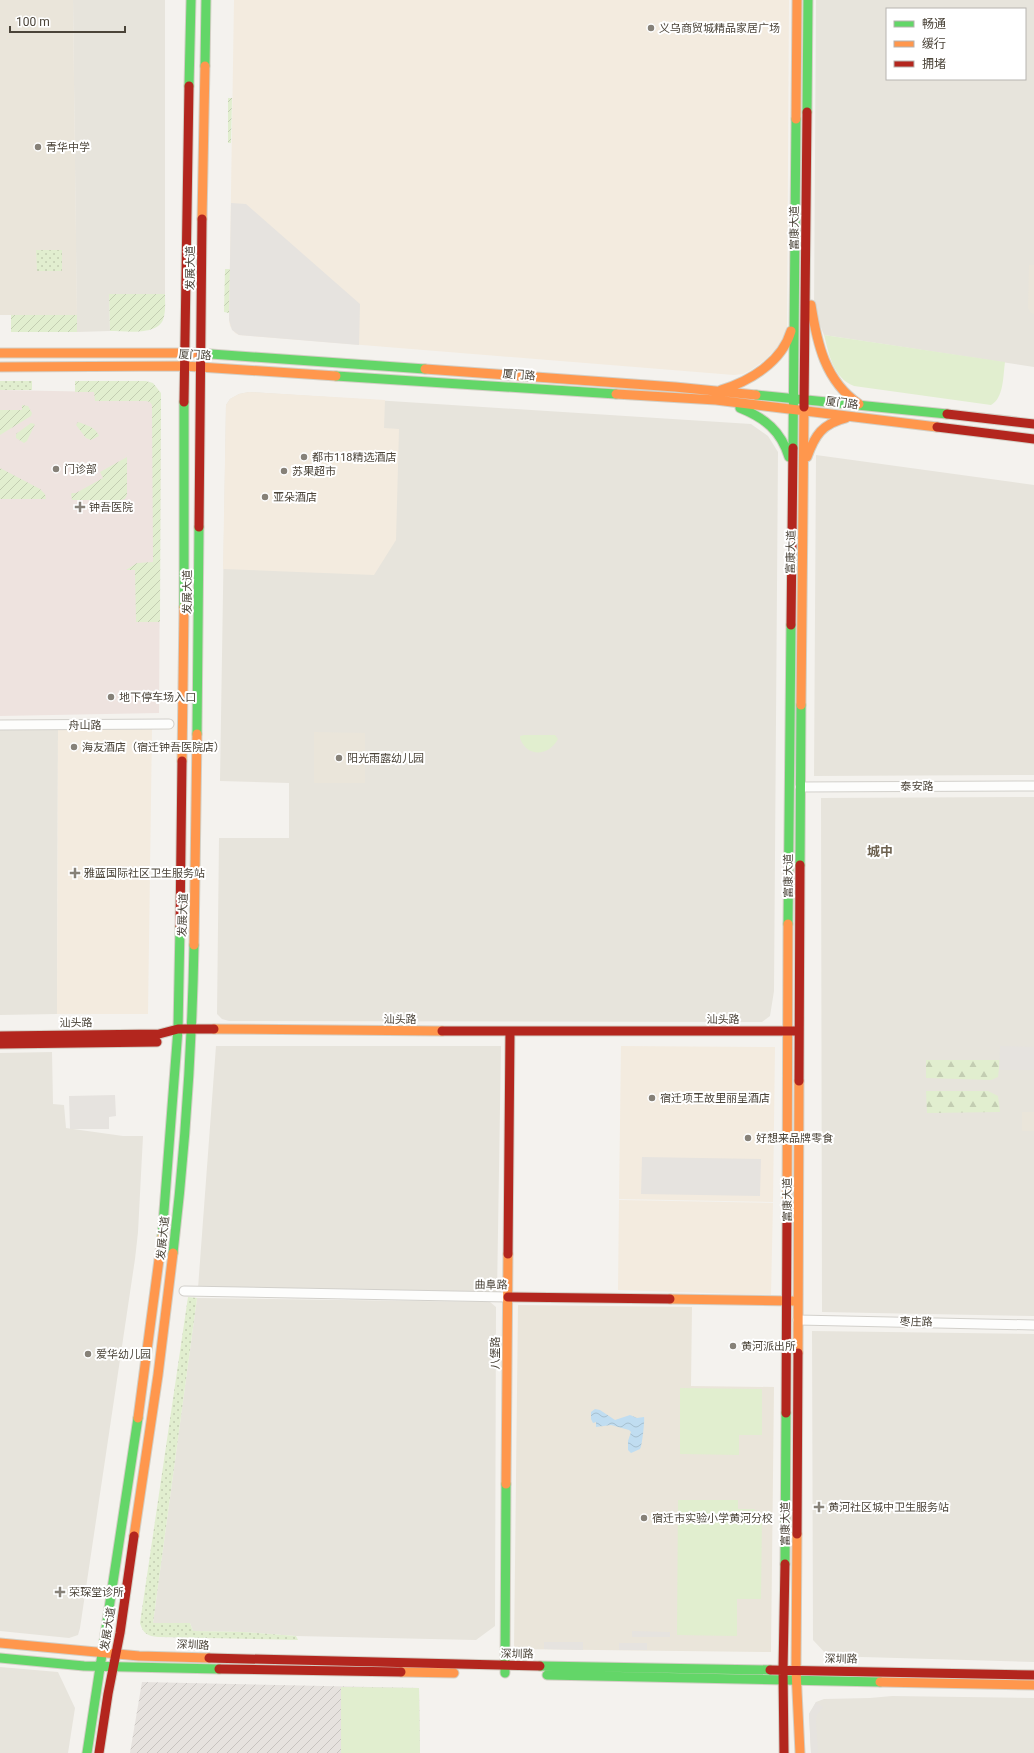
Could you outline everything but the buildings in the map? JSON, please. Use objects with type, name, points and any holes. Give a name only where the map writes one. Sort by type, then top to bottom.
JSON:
[{"type":"street","name":"发展大道","points":[[87,1753],[101,1652],[145,1373],[161,1255],[178,1034],[184,640],[184,352],[191,0]]},
{"type":"street","name":"发展大道","points":[[98,1753],[117,1654],[158,1375],[173,1260],[192,1034],[196,863],[200,367],[206,0]]},
{"type":"street","name":"富康大道","points":[[784,1753],[783,1670],[786,1484],[787,1035],[797,0]]},
{"type":"street","name":"富康大道","points":[[800,1753],[796,1670],[800,787],[808,0]]},
{"type":"street","points":[[806,279],[812,315],[826,364],[833,379],[850,398],[860,405]]},
{"type":"street","points":[[716,396],[734,387],[767,366],[787,343],[790,330],[795,280]]},
{"type":"street","name":"厦门路","points":[[0,353],[184,352],[675,388],[794,409],[1034,438]]},
{"type":"street","name":"厦门路","points":[[0,367],[184,366],[716,396],[794,398],[1034,424]]},
{"type":"street","points":[[716,396],[755,413],[774,427],[784,441],[793,474]]},
{"type":"street","points":[[804,476],[812,443],[817,434],[835,420],[855,416]]},
{"type":"street","name":"舟山路","points":[[0,725],[169,724]]},
{"type":"street","name":"泰安路","points":[[800,787],[1034,786]]},
{"type":"street","name":"汕头路","points":[[0,1036],[159,1034],[800,1035]]},
{"type":"street","name":"汕头路","points":[[0,1044],[158,1042],[178,1034]]},
{"type":"street","name":"八堡路","points":[[505,1670],[510,1035]]},
{"type":"street","name":"曲阜路","points":[[184,1291],[798,1302]]},
{"type":"street","name":"枣庄路","points":[[798,1320],[1034,1325]]},
{"type":"street","name":"深圳路","points":[[0,1643],[155,1656],[783,1680],[1034,1685]]},
{"type":"street","name":"深圳路","points":[[0,1658],[100,1666],[505,1670],[796,1670],[1034,1675]]},
{"type":"shaded area","name":"青华中学","points":[[0,0],[73,0],[77,315],[0,315]]},
{"type":"shaded area","points":[[73,0],[165,0],[165,294],[109,294],[110,331],[77,332]]},
{"type":"shaded area","points":[[234,0],[789,0],[787,327],[780,344],[766,359],[751,370],[743,374],[734,375],[239,335],[235,333],[230,326],[229,320]]},
{"type":"shaded area","points":[[816,0],[1034,0],[1034,367],[824,335],[814,310]]},
{"type":"shaded area","points":[[231,203],[246,204],[360,304],[359,345],[239,335],[232,330],[229,320]]},
{"type":"shaded area","points":[[1029,265],[1034,265],[1034,314],[1031,313],[1028,308]]},
{"type":"shaded area","name":"钟吾医院","points":[[0,390],[161,393],[159,713],[0,716]]},
{"type":"shaded area","points":[[249,392],[751,424],[768,436],[778,452],[774,991],[770,1016],[762,1022],[229,1021],[222,1019],[217,1014],[219,838],[289,838],[289,783],[220,781],[226,405],[230,399],[239,394]]},
{"type":"shaded area","points":[[249,392],[385,400],[384,428],[399,429],[396,540],[374,575],[223,569],[226,405],[230,399],[239,394]]},
{"type":"shaded area","points":[[816,455],[1034,485],[1034,775],[814,776]]},
{"type":"shaded area","points":[[152,728],[148,1014],[57,1014],[58,729]]},
{"type":"shaded area","points":[[58,729],[57,1014],[0,1015],[0,730]]},
{"type":"shaded area","name":"阳光雨露幼儿园","points":[[314,732],[365,733],[365,783],[314,783]]},
{"type":"shaded area","points":[[1034,797],[1034,1316],[822,1312],[821,798]]},
{"type":"shaded area","points":[[216,1046],[501,1046],[497,1294],[198,1288]]},
{"type":"shaded area","points":[[621,1046],[775,1047],[773,1202],[619,1199]]},
{"type":"shaded area","points":[[1000,1046],[1034,1047],[1034,1070],[999,1070]]},
{"type":"shaded area","points":[[52,1052],[53,1104],[64,1105],[66,1128],[123,1136],[143,1136],[138,1232],[135,1259],[80,1628],[78,1635],[69,1638],[0,1631],[0,1053]]},
{"type":"shaded area","points":[[115,1095],[116,1116],[109,1117],[109,1129],[70,1129],[69,1096]]},
{"type":"shaded area","points":[[1022,1112],[1034,1112],[1034,1131],[1022,1131]]},
{"type":"shaded area","points":[[642,1157],[761,1159],[760,1196],[641,1194]]},
{"type":"shaded area","points":[[619,1200],[773,1203],[771,1295],[618,1290]]},
{"type":"shaded area","points":[[197,1298],[490,1302],[496,1307],[495,1626],[476,1640],[296,1636],[244,1632],[193,1631],[190,1623],[153,1623]]},
{"type":"shaded area","name":"宿迁市实验小学黄河分校","points":[[518,1305],[692,1307],[691,1386],[774,1387],[771,1652],[514,1649]]},
{"type":"shaded area","points":[[812,1331],[1034,1334],[1034,1662],[828,1656],[813,1640]]},
{"type":"shaded area","points":[[632,1631],[670,1632],[670,1637],[632,1637]]},
{"type":"shaded area","points":[[544,1642],[583,1642],[583,1650],[544,1649]]},
{"type":"shaded area","points":[[619,1643],[647,1643],[647,1650],[619,1650]]},
{"type":"shaded area","points":[[0,1667],[58,1672],[75,1708],[68,1753],[0,1753]]},
{"type":"shaded area","points":[[142,1682],[419,1688],[420,1753],[130,1753]]},
{"type":"shaded area","points":[[892,1696],[1034,1698],[1034,1753],[811,1753],[809,1714],[816,1702],[824,1699]]},
{"type":"shaded area","points":[[816,1702],[823,1707],[817,1715],[816,1721],[818,1753],[811,1753],[809,1714]]},
{"type":"green space","points":[[228,98],[232,98],[231,143],[228,143]]},
{"type":"green space","points":[[36,250],[62,250],[62,271],[37,271]]},
{"type":"green space","points":[[225,269],[230,269],[229,313],[224,312]]},
{"type":"green space","points":[[109,294],[165,294],[165,310],[163,320],[159,325],[147,331],[110,331]]},
{"type":"green space","points":[[11,315],[77,315],[77,332],[11,332]]},
{"type":"green space","points":[[824,335],[1005,362],[1001,392],[995,402],[991,405],[854,386],[841,377],[833,365]]},
{"type":"green space","points":[[0,381],[32,381],[32,390],[0,390]]},
{"type":"green space","points":[[75,381],[146,381],[153,383],[161,393],[160,622],[136,622],[135,570],[126,570],[137,563],[153,562],[152,405],[150,402],[146,401],[95,401],[94,392],[75,392]]},
{"type":"green space","points":[[22,405],[28,406],[32,413],[31,416],[0,435],[0,410],[22,410]]},
{"type":"green space","points":[[78,422],[96,430],[99,436],[91,440],[86,438],[76,425]]},
{"type":"green space","points":[[31,423],[35,424],[27,441],[24,443],[16,438],[16,434]]},
{"type":"green space","points":[[127,457],[127,495],[125,499],[72,500],[72,493],[76,493],[103,478],[100,472]]},
{"type":"green space","points":[[0,468],[40,489],[45,494],[46,499],[0,499]]},
{"type":"green space","points":[[555,735],[558,739],[549,749],[533,752],[523,744],[520,736]]},
{"type":"green space","points":[[926,1060],[1000,1060],[998,1077],[991,1080],[926,1078]]},
{"type":"green space","points":[[926,1091],[988,1091],[998,1096],[1000,1112],[927,1113]]},
{"type":"green space","points":[[188,1297],[197,1298],[153,1623],[190,1623],[193,1631],[244,1632],[296,1636],[298,1640],[158,1637],[146,1634],[140,1623]]},
{"type":"green space","points":[[680,1388],[762,1389],[762,1435],[739,1435],[739,1455],[680,1454]]},
{"type":"green space","points":[[678,1500],[738,1500],[738,1509],[754,1509],[762,1516],[761,1599],[737,1599],[737,1636],[677,1635]]},
{"type":"green space","points":[[341,1687],[419,1688],[420,1753],[341,1753]]},
{"type":"water","points":[[595,1409],[600,1410],[615,1420],[630,1415],[637,1418],[644,1417],[642,1444],[640,1449],[631,1453],[628,1450],[628,1441],[631,1432],[629,1430],[611,1425],[596,1427],[596,1422],[593,1423],[591,1419],[591,1412]]},
{"type":"traffic: fast","points":[[189,86],[191,0]]},
{"type":"traffic: fast","points":[[205,66],[206,0]]},
{"type":"traffic: fast","points":[[807,112],[808,0]]},
{"type":"traffic: fast","points":[[793,448],[796,119]]},
{"type":"traffic: fast","points":[[197,353],[425,369]]},
{"type":"traffic: fast","points":[[336,376],[616,394]]},
{"type":"traffic: fast","points":[[756,395],[947,414]]},
{"type":"traffic: fast","points":[[184,402],[184,607]]},
{"type":"traffic: fast","points":[[740,408],[757,416],[771,426],[786,448],[789,457]]},
{"type":"traffic: fast","points":[[197,734],[199,527]]},
{"type":"traffic: fast","points":[[788,924],[791,625]]},
{"type":"traffic: fast","points":[[800,865],[801,705]]},
{"type":"traffic: fast","points":[[162,1237],[178,1029],[180,927]]},
{"type":"traffic: fast","points":[[173,1253],[187,1099],[192,1022],[194,945]]},
{"type":"traffic: fast","points":[[785,1564],[786,1413]]},
{"type":"traffic: fast","points":[[87,1753],[138,1418]]},
{"type":"traffic: fast","points":[[505,1673],[506,1484]]},
{"type":"traffic: fast","points":[[0,1658],[84,1666],[219,1669]]},
{"type":"traffic: fast","points":[[540,1666],[770,1670]]},
{"type":"traffic: fast","points":[[547,1675],[880,1682]]},
{"type":"traffic: slow","points":[[796,119],[797,0]]},
{"type":"traffic: slow","points":[[202,219],[205,66]]},
{"type":"traffic: slow","points":[[811,305],[816,333],[824,360],[830,373],[847,395],[859,404]]},
{"type":"traffic: slow","points":[[721,390],[754,376],[764,369],[780,352],[787,342],[791,331]]},
{"type":"traffic: slow","points":[[0,353],[197,353]]},
{"type":"traffic: slow","points":[[0,367],[184,366],[336,376]]},
{"type":"traffic: slow","points":[[425,369],[675,387],[756,395]]},
{"type":"traffic: slow","points":[[616,394],[716,400],[937,427]]},
{"type":"traffic: slow","points":[[801,705],[804,407]]},
{"type":"traffic: slow","points":[[807,457],[813,442],[820,432],[825,427],[838,420],[846,418]]},
{"type":"traffic: slow","points":[[182,761],[184,607]]},
{"type":"traffic: slow","points":[[194,945],[197,734]]},
{"type":"traffic: slow","points":[[787,1213],[788,924]]},
{"type":"traffic: slow","points":[[214,1029],[442,1031]]},
{"type":"traffic: slow","points":[[798,1353],[799,1081]]},
{"type":"traffic: slow","points":[[138,1418],[162,1237]]},
{"type":"traffic: slow","points":[[134,1536],[158,1375],[173,1253]]},
{"type":"traffic: slow","points":[[506,1484],[508,1254]]},
{"type":"traffic: slow","points":[[670,1299],[792,1301]]},
{"type":"traffic: slow","points":[[797,1534],[796,1670],[800,1753]]},
{"type":"traffic: slow","points":[[0,1643],[139,1656],[209,1658]]},
{"type":"traffic: slow","points":[[401,1672],[454,1673]]},
{"type":"traffic: slow","points":[[880,1682],[1034,1685]]},
{"type":"traffic: jam","points":[[184,402],[189,86]]},
{"type":"traffic: jam","points":[[804,407],[807,112]]},
{"type":"traffic: jam","points":[[199,527],[202,219]]},
{"type":"traffic: jam","points":[[947,414],[1034,424]]},
{"type":"traffic: jam","points":[[937,427],[1034,439]]},
{"type":"traffic: jam","points":[[791,625],[793,448]]},
{"type":"traffic: jam","points":[[180,927],[182,761]]},
{"type":"traffic: jam","points":[[799,1081],[800,865]]},
{"type":"traffic: jam","points":[[0,1036],[159,1034],[178,1029],[214,1029]]},
{"type":"traffic: jam","points":[[442,1031],[794,1031]]},
{"type":"traffic: jam","points":[[508,1254],[510,1032]]},
{"type":"traffic: jam","points":[[0,1044],[157,1042]]},
{"type":"traffic: jam","points":[[786,1413],[787,1213]]},
{"type":"traffic: jam","points":[[508,1297],[670,1299]]},
{"type":"traffic: jam","points":[[797,1534],[798,1353]]},
{"type":"traffic: jam","points":[[99,1753],[108,1694],[120,1633],[134,1536]]},
{"type":"traffic: jam","points":[[784,1753],[783,1670],[785,1564]]},
{"type":"traffic: jam","points":[[209,1658],[540,1666]]},
{"type":"traffic: jam","points":[[219,1669],[401,1672]]},
{"type":"traffic: jam","points":[[770,1670],[1034,1675]]},
{"type":"place","name":"义乌商贸城精品家居广场","points":[[651,28]]},
{"type":"place","name":"青华中学","points":[[38,147]]},
{"type":"place","name":"都市118精选酒店","points":[[304,457]]},
{"type":"place","name":"门诊部","points":[[56,469]]},
{"type":"place","name":"苏果超市","points":[[284,471]]},
{"type":"place","name":"亚朵酒店","points":[[265,497]]},
{"type":"place","name":"钟吾医院","points":[[80,507]]},
{"type":"place","name":"地下停车场入口","points":[[111,697]]},
{"type":"place","name":"海友酒店（宿迁钟吾医院店）","points":[[74,747]]},
{"type":"place","name":"阳光雨露幼儿园","points":[[339,758]]},
{"type":"place","name":"雅蓝国际社区卫生服务站","points":[[75,873]]},
{"type":"place","name":"宿迁项王故里丽呈酒店","points":[[652,1098]]},
{"type":"place","name":"好想来品牌零食","points":[[748,1138]]},
{"type":"place","name":"黄河派出所","points":[[733,1346]]},
{"type":"place","name":"爱华幼儿园","points":[[88,1354]]},
{"type":"place","name":"黄河社区城中卫生服务站","points":[[819,1507]]},
{"type":"place","name":"宿迁市实验小学黄河分校","points":[[644,1518]]},
{"type":"place","name":"荣琛堂诊所","points":[[60,1592]]},
{"type":"district","name":"城中","points":[[880,851]]}]
